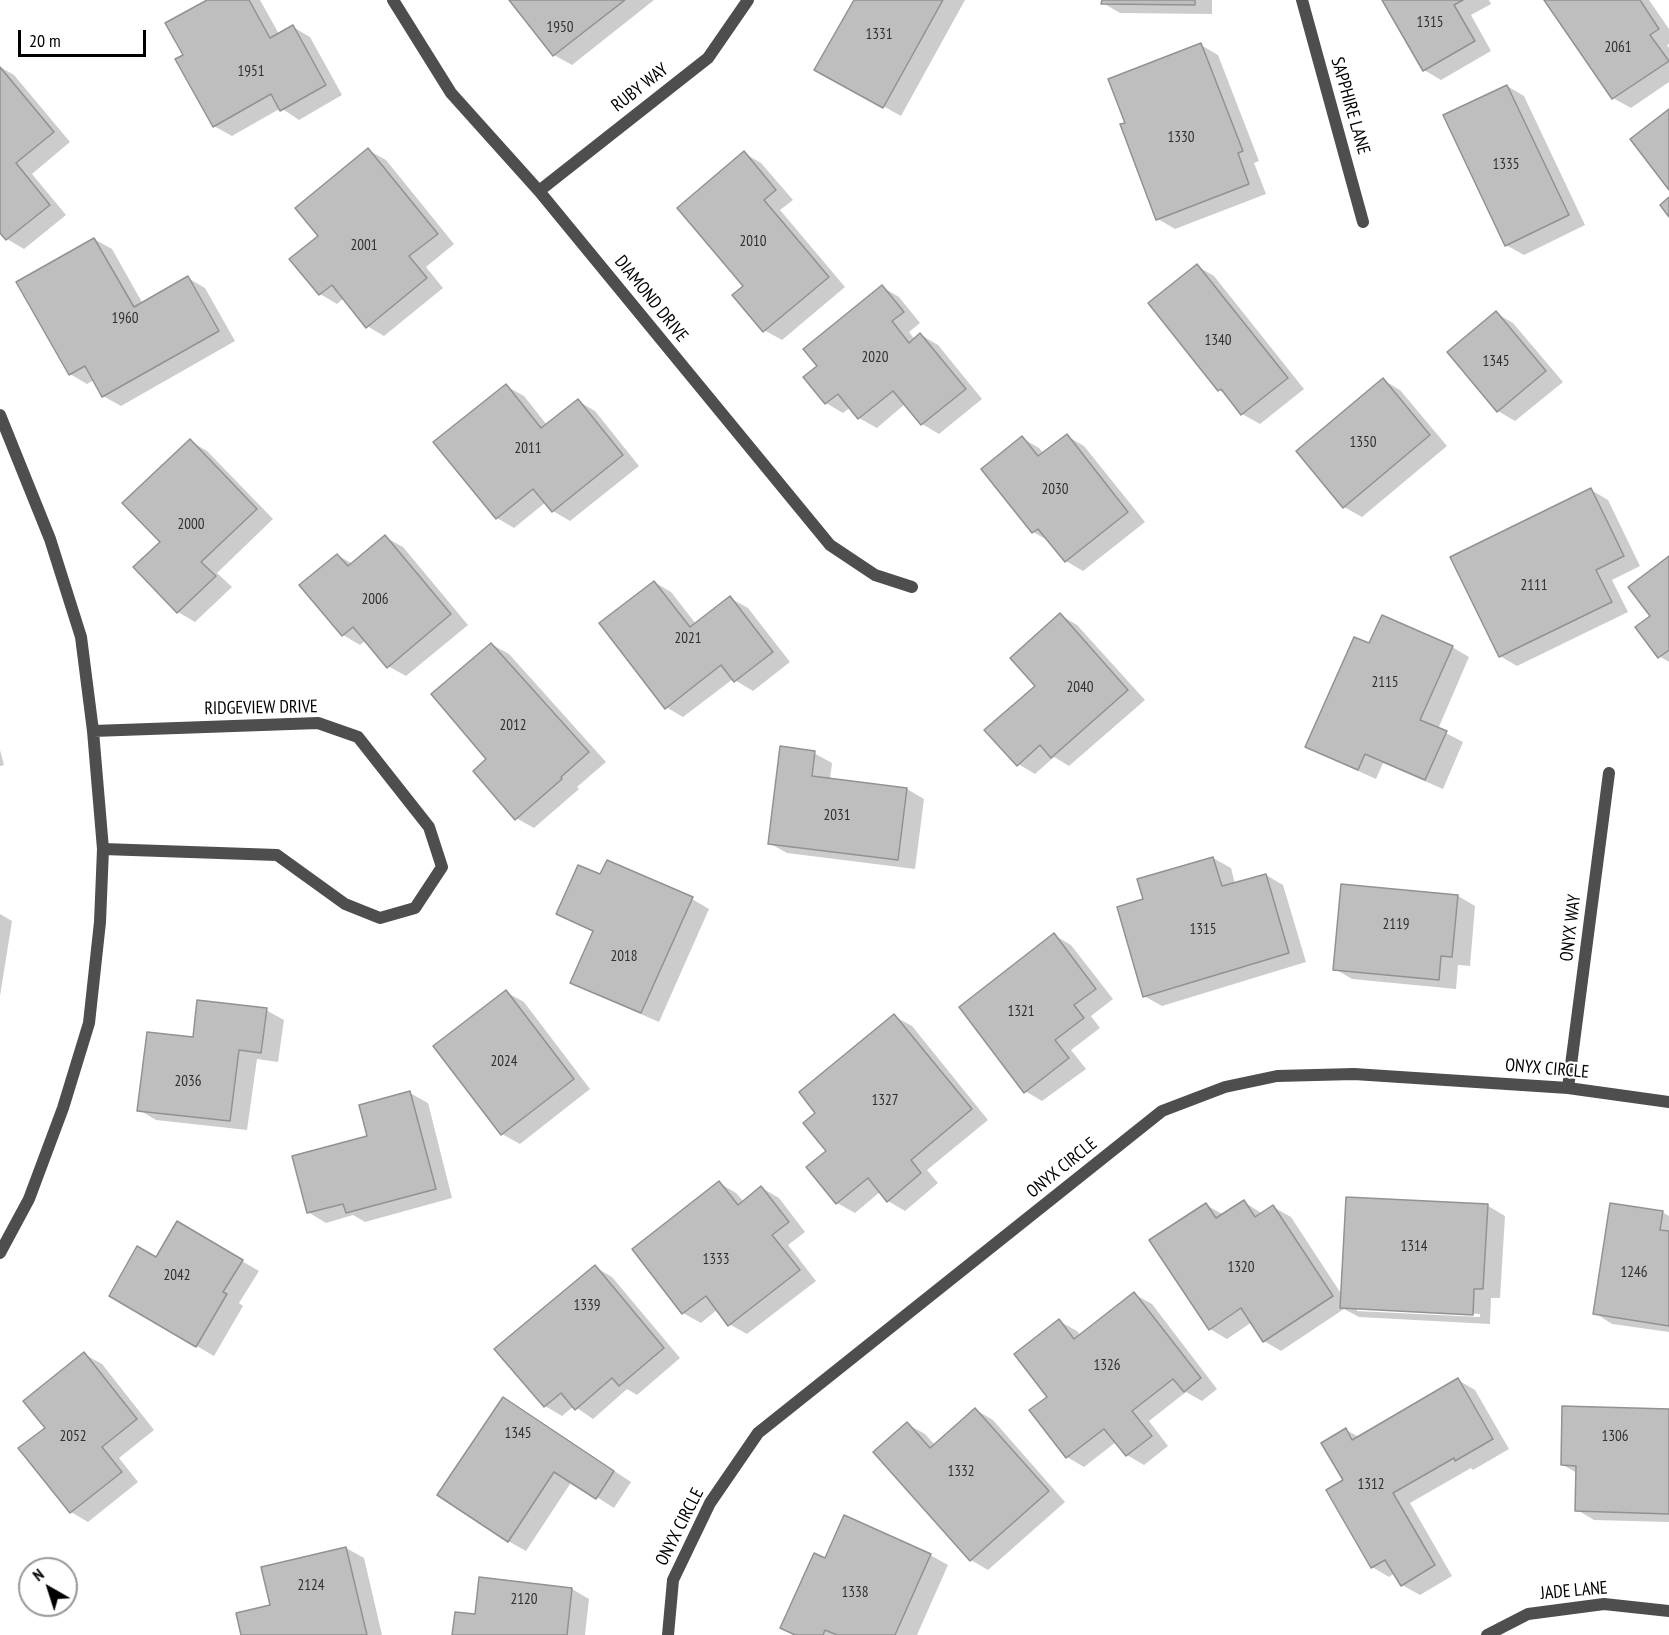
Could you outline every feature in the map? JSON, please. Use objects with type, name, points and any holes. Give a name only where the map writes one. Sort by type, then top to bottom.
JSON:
[{"type":"street","name":"DIAMOND DRIVE","points":[[393,0],[452,93],[539,191],[830,545],[875,575],[912,587]]},
{"type":"street","name":"RUBY WAY","points":[[539,191],[708,58],[748,0]]},
{"type":"street","name":"SAPPHIRE LANE","points":[[1302,0],[1363,222]]},
{"type":"street","points":[[0,415],[50,539],[81,637],[93,730],[103,849],[100,922],[89,1023],[63,1108],[29,1199],[0,1253]]},
{"type":"street","name":"RIDGEVIEW DRIVE","points":[[93,730],[318,723],[358,736],[429,827],[442,867],[415,908],[380,918],[345,904],[277,855],[103,849]]},
{"type":"street","name":"ONYX WAY","points":[[1568,1088],[1609,773]]},
{"type":"street","name":"ONYX CIRCLE","points":[[668,1635],[674,1580],[710,1503],[758,1433],[1162,1111],[1225,1087],[1277,1076],[1354,1074],[1568,1088],[1669,1102]]},
{"type":"street","name":"JADE LANE","points":[[1487,1635],[1528,1614],[1593,1605],[1604,1604],[1669,1611]]},
{"type":"building","points":[[207,0],[249,0],[270,38],[293,25],[326,85],[280,111],[271,94],[213,127],[175,59],[183,55],[165,23]]},
{"type":"building","points":[[509,0],[625,0],[553,56]]},
{"type":"building","points":[[854,0],[943,0],[883,108],[814,70]]},
{"type":"building","points":[[1102,0],[1195,0],[1195,5],[1101,4]]},
{"type":"building","points":[[1382,0],[1463,0],[1454,5],[1475,41],[1423,71]]},
{"type":"building","points":[[1544,0],[1640,0],[1659,29],[1650,35],[1669,61],[1612,99]]},
{"type":"building","points":[[1201,43],[1243,151],[1238,153],[1249,184],[1156,220],[1120,124],[1125,123],[1108,79]]},
{"type":"building","points":[[0,67],[54,132],[16,163],[50,205],[6,240],[0,233]]},
{"type":"building","points":[[1507,85],[1569,215],[1505,246],[1443,115]]},
{"type":"building","points":[[1669,109],[1669,190],[1630,139]]},
{"type":"building","points":[[368,148],[438,234],[409,256],[427,278],[366,328],[332,285],[319,295],[289,259],[318,236],[295,208]]},
{"type":"building","points":[[744,151],[776,190],[764,200],[829,277],[763,332],[732,295],[743,286],[677,208]]},
{"type":"building","points":[[1669,197],[1669,217],[1660,205]]},
{"type":"building","points":[[94,238],[134,307],[188,276],[219,331],[102,397],[85,366],[69,375],[16,282]]},
{"type":"building","points":[[1197,264],[1288,378],[1241,415],[1221,389],[1218,391],[1148,303]]},
{"type":"building","points":[[882,285],[904,312],[892,321],[909,343],[920,333],[966,389],[921,425],[893,391],[858,419],[838,394],[825,404],[803,377],[817,366],[803,349]]},
{"type":"building","points":[[1496,311],[1546,371],[1497,412],[1447,352]]},
{"type":"building","points":[[1383,378],[1430,435],[1343,508],[1296,451]]},
{"type":"building","points":[[506,384],[541,428],[578,399],[623,455],[552,512],[533,489],[496,519],[433,442]]},
{"type":"building","points":[[1067,434],[1128,512],[1065,562],[1038,529],[1032,533],[981,469],[1022,436],[1038,456]]},
{"type":"building","points":[[190,439],[257,509],[201,562],[216,576],[177,613],[133,567],[160,542],[122,503]]},
{"type":"building","points":[[1591,488],[1624,556],[1596,570],[1612,602],[1499,657],[1450,557]]},
{"type":"building","points":[[385,535],[451,614],[387,668],[353,627],[342,636],[299,585],[337,554],[348,566]]},
{"type":"building","points":[[1669,556],[1669,650],[1658,658],[1635,627],[1650,616],[1628,587]]},
{"type":"building","points":[[654,581],[690,627],[730,596],[773,652],[734,682],[721,665],[665,709],[599,623]]},
{"type":"building","points":[[1060,613],[1128,690],[1051,758],[1040,745],[1017,766],[984,730],[1035,686],[1010,658]]},
{"type":"building","points":[[1382,615],[1453,646],[1420,720],[1447,731],[1425,780],[1365,754],[1358,770],[1305,747],[1354,637],[1369,643]]},
{"type":"building","points":[[491,643],[589,752],[515,820],[473,771],[486,759],[431,694]]},
{"type":"building","points":[[780,746],[815,751],[812,776],[907,788],[898,860],[768,844]]},
{"type":"building","points":[[1213,857],[1222,886],[1266,874],[1289,953],[1143,997],[1117,907],[1143,899],[1137,879]]},
{"type":"building","points":[[607,860],[693,897],[641,1013],[570,983],[593,931],[556,914],[578,865],[600,874]]},
{"type":"building","points":[[1341,884],[1458,895],[1452,957],[1441,956],[1439,980],[1333,970]]},
{"type":"building","points":[[1054,933],[1096,989],[1074,1005],[1084,1018],[1055,1040],[1069,1058],[1024,1093],[959,1007]]},
{"type":"building","points":[[506,990],[574,1079],[501,1135],[433,1046]]},
{"type":"building","points":[[197,1000],[267,1008],[261,1053],[239,1050],[230,1121],[137,1111],[147,1032],[193,1037]]},
{"type":"building","points":[[894,1014],[972,1109],[911,1160],[921,1173],[887,1202],[868,1178],[836,1204],[806,1167],[826,1151],[803,1123],[815,1113],[799,1092]]},
{"type":"building","points":[[410,1091],[436,1189],[346,1213],[343,1204],[307,1213],[292,1156],[367,1136],[359,1105]]},
{"type":"building","points":[[719,1181],[738,1205],[761,1186],[789,1222],[772,1235],[800,1270],[728,1326],[706,1296],[682,1314],[632,1249]]},
{"type":"building","points":[[1346,1197],[1488,1204],[1483,1289],[1474,1289],[1473,1315],[1340,1308]]},
{"type":"building","points":[[1244,1200],[1255,1217],[1273,1205],[1333,1296],[1263,1342],[1241,1308],[1209,1330],[1149,1240],[1206,1203],[1216,1218]]},
{"type":"building","points":[[1610,1203],[1663,1211],[1660,1230],[1669,1231],[1669,1326],[1593,1314]]},
{"type":"building","points":[[177,1221],[243,1260],[223,1292],[227,1294],[196,1347],[109,1296],[137,1246],[156,1257]]},
{"type":"building","points":[[595,1265],[664,1348],[619,1386],[612,1378],[575,1410],[561,1393],[544,1407],[494,1349]]},
{"type":"building","points":[[1134,1292],[1201,1378],[1184,1392],[1173,1379],[1132,1411],[1152,1436],[1126,1456],[1104,1429],[1066,1458],[1029,1410],[1047,1397],[1014,1354],[1059,1319],[1074,1339]]},
{"type":"building","points":[[84,1352],[137,1419],[102,1447],[122,1472],[70,1513],[18,1448],[45,1428],[23,1401]]},
{"type":"building","points":[[1458,1378],[1493,1439],[1455,1461],[1454,1458],[1393,1493],[1435,1565],[1401,1586],[1385,1560],[1371,1568],[1326,1490],[1343,1480],[1321,1443],[1346,1428],[1352,1440]]},
{"type":"building","points":[[503,1397],[614,1471],[596,1499],[554,1472],[508,1542],[437,1495]]},
{"type":"building","points":[[1562,1406],[1669,1409],[1669,1514],[1575,1511],[1576,1466],[1561,1465]]},
{"type":"building","points":[[975,1408],[1049,1491],[970,1561],[873,1452],[907,1422],[930,1448]]},
{"type":"building","points":[[844,1515],[931,1554],[895,1635],[837,1635],[825,1630],[823,1635],[795,1635],[780,1628],[814,1553],[825,1558]]},
{"type":"building","points":[[346,1547],[367,1635],[241,1635],[236,1613],[270,1605],[261,1567]]},
{"type":"building","points":[[479,1577],[572,1588],[567,1635],[452,1635],[455,1612],[475,1614]]}]
